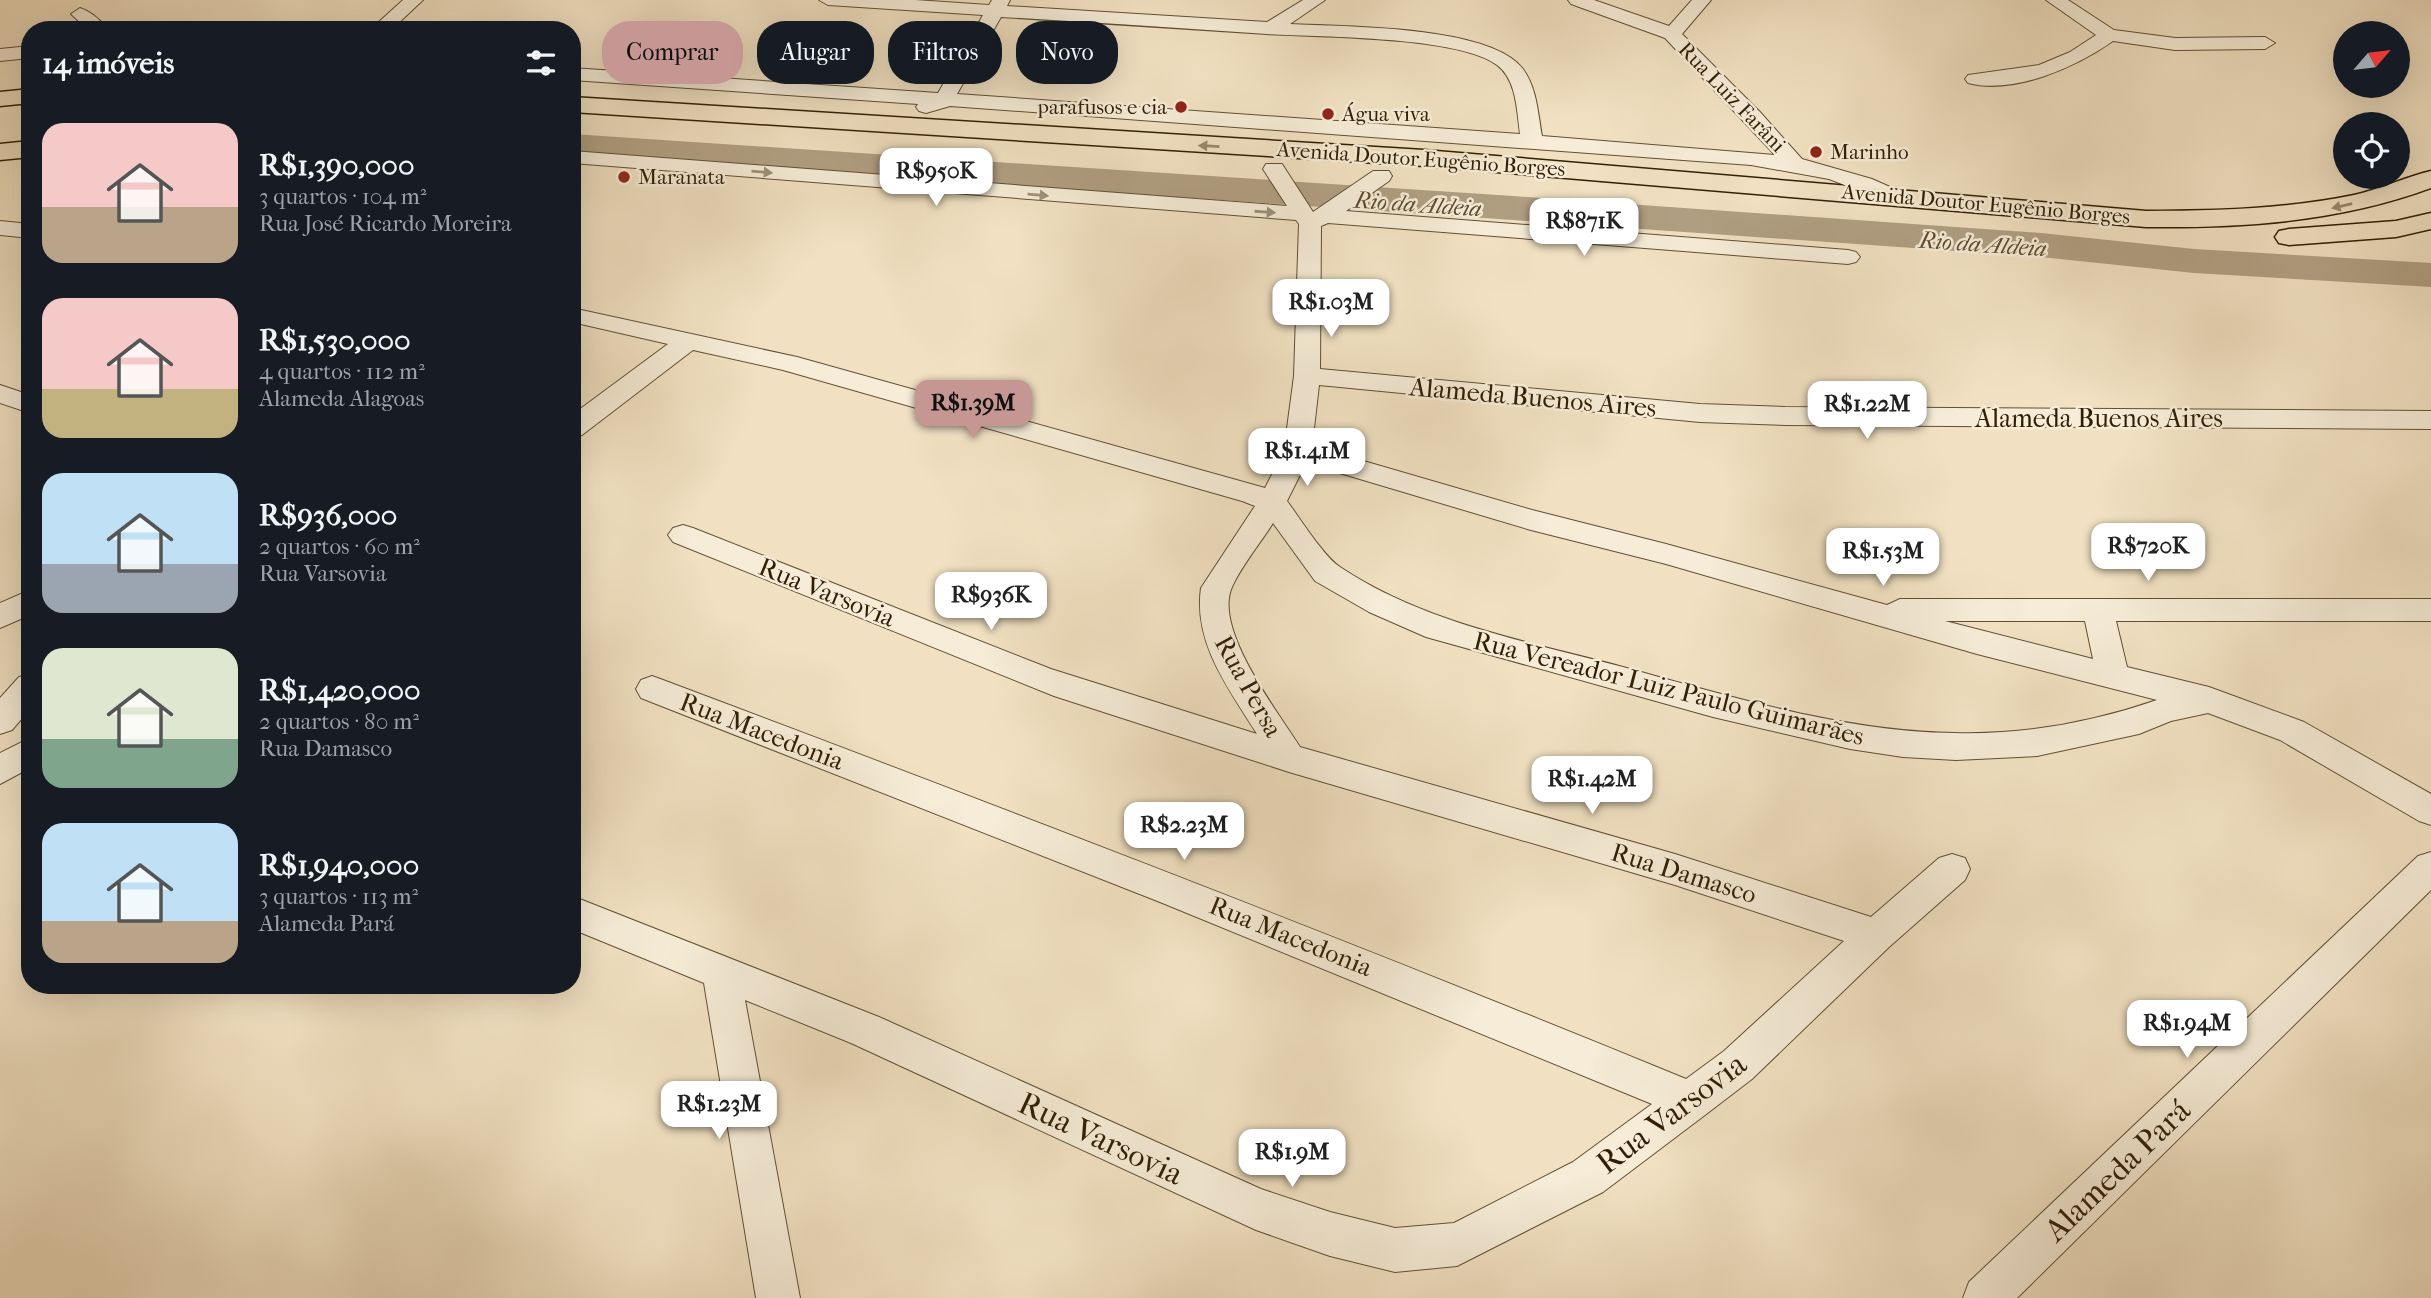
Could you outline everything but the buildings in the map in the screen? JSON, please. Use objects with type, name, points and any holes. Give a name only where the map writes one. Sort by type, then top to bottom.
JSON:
[{"type":"highway","points":[[21,105],[1,124],[21,141]]},
{"type":"highway","name":"Avenida Doutor Eugênio Borges","points":[[581,105],[1424,158],[2066,213],[2214,220],[2291,215],[2343,206],[2409,188],[2431,179]]},
{"type":"highway","name":"Avenida Doutor Eugênio Borges","points":[[581,122],[1371,183],[2201,237],[2312,237],[2431,223]]},
{"type":"street","points":[[390,21],[414,0]]},
{"type":"street","points":[[828,0],[998,5],[1269,29],[1418,38],[1485,52],[1504,60],[1522,84],[1532,141]]},
{"type":"street","points":[[1269,29],[1315,0]]},
{"type":"street","points":[[1577,0],[1672,34]]},
{"type":"street","name":"Rua Luiz Farâni","points":[[1702,0],[1672,34],[1753,116],[1794,163]]},
{"type":"street","points":[[2055,0],[2109,35],[2164,43],[2265,43]]},
{"type":"street","points":[[860,123],[942,101],[998,5]]},
{"type":"street","points":[[80,14],[89,21]]},
{"type":"street","points":[[1975,79],[2004,78],[2039,72],[2082,55],[2109,35]]},
{"type":"street","points":[[0,55],[21,54]]},
{"type":"street","points":[[581,75],[1532,141],[1794,163],[1863,181],[1891,196]]},
{"type":"street","points":[[942,101],[982,132]]},
{"type":"street","points":[[581,158],[1848,257]]},
{"type":"street","name":"Avenida Doutor Eugênio Borges","points":[[1278,175],[1314,214],[1371,183]]},
{"type":"street","points":[[581,317],[788,363],[1252,494],[1272,502],[1298,451],[1307,376],[1314,214]]},
{"type":"street","points":[[0,228],[21,230]]},
{"type":"street","points":[[581,422],[687,341]]},
{"type":"street","name":"Alameda Buenos Aires","points":[[1307,376],[1700,413],[1785,416],[2431,420]]},
{"type":"street","points":[[0,393],[21,401]]},
{"type":"street","points":[[1298,451],[1531,520],[2209,700],[2292,731],[2431,811]]},
{"type":"street","name":"Rua Vereador Luiz Paulo Guimarães","points":[[1272,502],[1326,573],[1380,604],[1437,629],[1713,704],[1850,736],[1903,744],[1956,747],[2037,743],[2139,721],[2165,710],[2209,700]]},
{"type":"street","name":"Rua Persa","points":[[1272,502],[1216,588],[1214,604],[1216,629],[1233,667],[1289,758]]},
{"type":"street","name":"Rua Varsovia","points":[[683,535],[868,608],[953,646],[1051,682],[1289,758]]},
{"type":"street","points":[[0,617],[21,606]]},
{"type":"street","points":[[2098,608],[2113,676]]},
{"type":"street","points":[[1864,610],[2431,610]]},
{"type":"street","name":"Rua Macedonia","points":[[652,689],[1171,888],[1459,1003],[1691,1101]]},
{"type":"street","points":[[0,721],[21,696]]},
{"type":"street","points":[[0,770],[21,757]]},
{"type":"street","name":"Rua Damasco","points":[[1289,758],[1732,886],[1876,935]]},
{"type":"street","name":"Alameda Pará","points":[[1985,1298],[2431,867]]},
{"type":"street","name":"Rua Varsovia","points":[[581,916],[865,1030],[1255,1209],[1330,1234],[1395,1250],[1457,1244],[1588,1177],[1738,1065],[1876,935],[1952,869]]},
{"type":"street","points":[[721,973],[778,1298]]},
{"type":"waterway","name":"Rio da Aldeia","points":[[581,146],[1513,208],[2041,245],[2194,261],[2431,275]]},
{"type":"place","name":"parafusos e cia","points":[[1181,107]]},
{"type":"place","name":"Água viva","points":[[1328,114]]},
{"type":"place","name":"Marinho","points":[[1816,152]]},
{"type":"place","name":"Maranata","points":[[624,177]]}]
